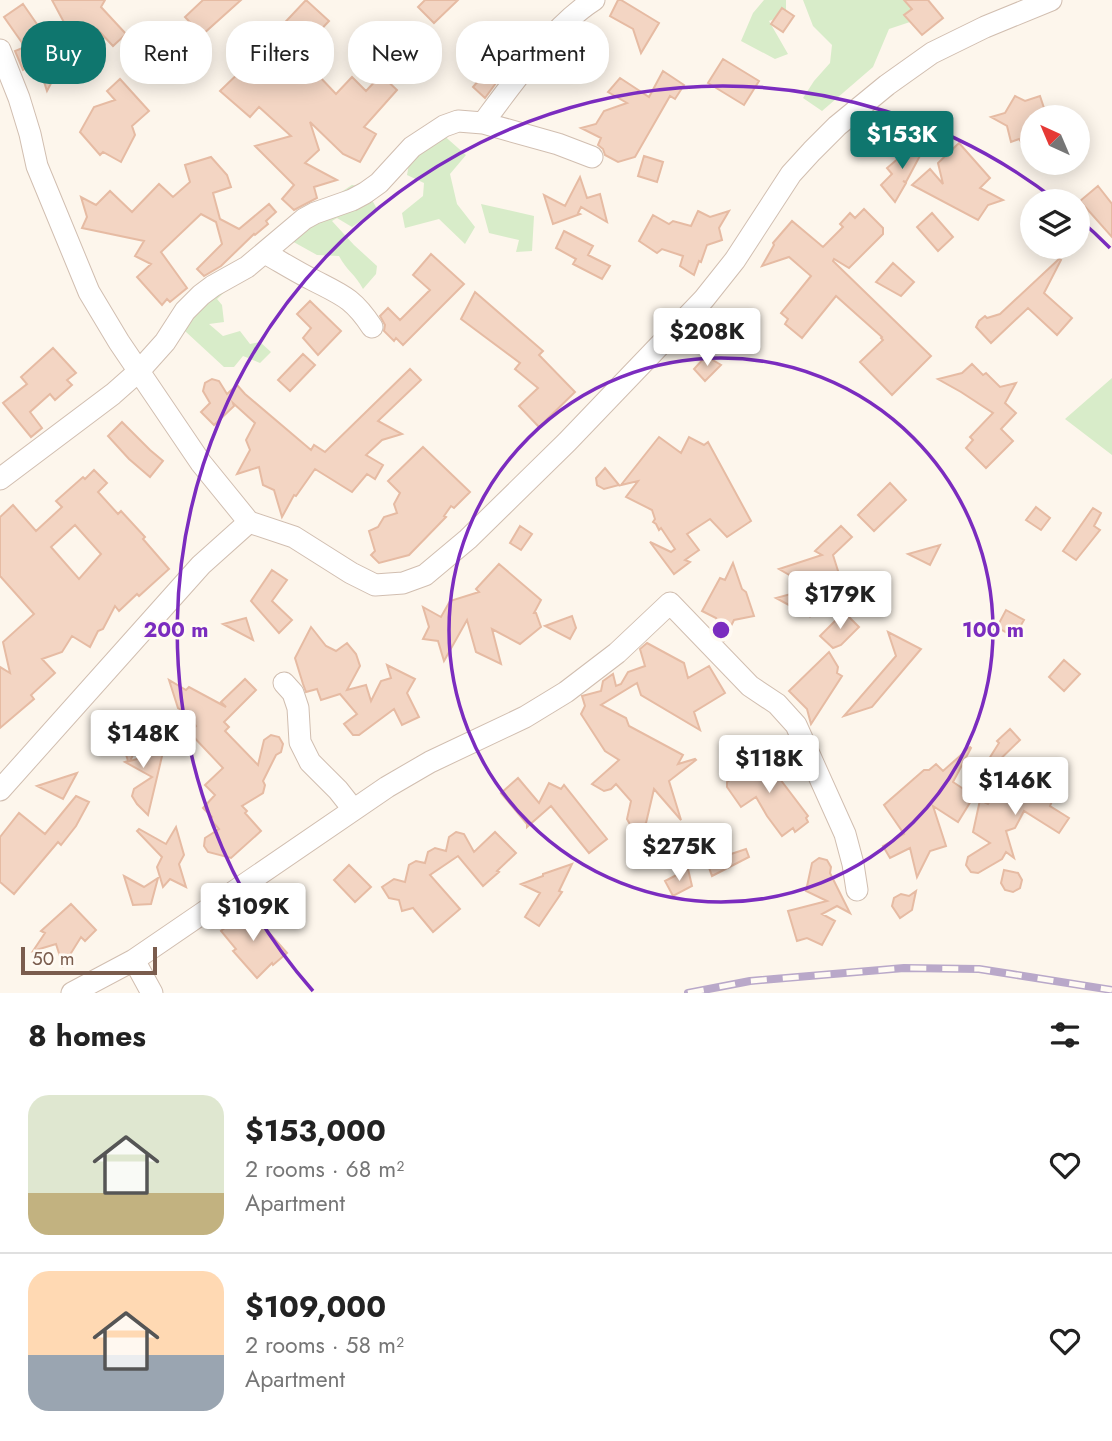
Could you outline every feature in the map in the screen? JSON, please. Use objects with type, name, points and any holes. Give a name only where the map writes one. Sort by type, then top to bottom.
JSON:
[{"type":"street","points":[[484,123],[530,62],[559,30],[594,0]]},
{"type":"street","points":[[0,50],[19,99],[37,166],[89,292],[201,463],[249,522],[294,537],[375,585],[403,583],[425,575],[468,538],[557,452],[704,299],[735,260],[791,174],[838,126],[887,85],[932,53],[985,27],[1051,0]]},
{"type":"street","points":[[0,479],[113,394],[139,371],[201,295],[247,267],[304,219],[365,193],[379,183],[412,147],[444,126],[458,121],[484,123],[558,144],[592,157]]},
{"type":"street","points":[[265,253],[313,281],[341,293],[355,304],[372,327]]},
{"type":"street","points":[[0,790],[201,565],[249,522]]},
{"type":"street","points":[[72,993],[134,960],[353,809],[429,762],[525,717],[566,692],[617,653],[670,603],[750,686],[777,704],[796,725],[845,834],[857,890]]},
{"type":"street","points":[[284,683],[293,693],[298,708],[300,742],[310,762],[353,809]]},
{"type":"street","points":[[134,960],[152,993]]},
{"type":"green space","points":[[764,0],[786,0],[786,15],[769,21],[788,54],[775,59],[741,41],[753,13]]},
{"type":"green space","points":[[803,0],[921,0],[931,15],[889,29],[873,67],[822,111],[803,98],[830,63],[832,45],[813,26]]},
{"type":"green space","points":[[441,133],[466,155],[450,174],[457,204],[475,227],[465,244],[439,219],[405,228],[402,213],[423,196],[424,183],[407,175],[412,147]]},
{"type":"green space","points":[[352,185],[365,187],[377,209],[352,227],[337,218],[332,221],[377,266],[376,274],[363,289],[339,256],[317,255],[290,240],[326,202]]},
{"type":"green space","points":[[481,204],[534,216],[532,251],[516,252],[519,240],[489,233]]},
{"type":"green space","points":[[223,270],[238,280],[217,299],[222,305],[224,322],[209,324],[223,336],[240,331],[250,344],[260,342],[271,352],[260,363],[243,356],[234,367],[224,367],[173,320],[176,304]]},
{"type":"green space","points":[[1112,378],[1112,455],[1065,419]]},
{"type":"building","points":[[52,0],[105,0],[101,7],[120,28],[120,40],[113,46],[106,39],[106,21],[63,21]]},
{"type":"building","points":[[203,0],[241,0],[212,26],[212,21],[189,21],[185,17]]},
{"type":"building","points":[[306,0],[329,21],[286,21]]},
{"type":"building","points":[[425,0],[458,0],[436,21],[432,21],[418,7]]},
{"type":"building","points":[[618,0],[659,23],[641,53],[633,29],[610,16]]},
{"type":"building","points":[[904,0],[928,0],[943,18],[922,35],[904,15],[912,9]]},
{"type":"building","points":[[23,4],[35,21],[21,21],[21,41],[4,17]]},
{"type":"building","points":[[782,8],[794,16],[783,32],[771,24]]},
{"type":"building","points":[[21,49],[21,65],[15,51]]},
{"type":"building","points":[[723,59],[759,81],[744,105],[708,83]]},
{"type":"building","points":[[663,71],[684,85],[675,99],[670,96],[635,157],[618,162],[605,155],[598,145],[601,138],[581,128],[596,124],[604,111],[627,103],[608,92],[620,78],[649,97]]},
{"type":"building","points":[[120,79],[120,84],[125,84],[149,111],[132,126],[135,135],[121,162],[103,152],[100,155],[80,132],[94,107],[115,100],[107,91]]},
{"type":"building","points":[[348,81],[348,84],[359,84],[366,91],[373,84],[391,84],[397,90],[364,127],[376,134],[360,162],[343,154],[310,122],[319,150],[305,163],[337,180],[314,187],[317,198],[294,210],[282,199],[294,185],[255,146],[291,136],[259,107],[250,117],[220,91],[227,84],[326,84],[336,94]]},
{"type":"building","points":[[476,84],[495,84],[485,98],[473,87]]},
{"type":"building","points":[[1015,96],[1025,101],[1040,96],[1043,105],[1020,105],[1020,140],[1011,142],[1007,126],[991,117],[1005,113]]},
{"type":"building","points":[[931,135],[906,182],[903,181],[906,183],[895,202],[881,185],[892,174],[887,168]]},
{"type":"building","points":[[959,143],[990,178],[980,188],[1003,200],[988,205],[978,220],[912,185],[930,169],[943,184],[938,163]]},
{"type":"building","points":[[644,156],[663,162],[657,182],[638,176]]},
{"type":"building","points":[[211,157],[227,175],[231,187],[213,193],[220,219],[239,229],[269,204],[276,212],[266,221],[268,224],[221,266],[204,276],[197,269],[222,244],[216,222],[201,214],[161,252],[187,288],[170,302],[167,299],[162,305],[137,277],[151,264],[135,256],[144,241],[82,228],[87,217],[81,197],[96,205],[110,191],[132,212],[159,184],[173,197],[190,182],[185,165]]},
{"type":"building","points":[[580,177],[587,198],[600,194],[607,222],[581,207],[578,213],[580,214],[553,224],[544,195],[565,206]]},
{"type":"building","points":[[1098,186],[1112,204],[1112,237],[1090,212],[1090,193]]},
{"type":"building","points":[[864,209],[883,228],[883,234],[849,268],[834,259],[833,261],[931,356],[892,395],[860,362],[883,340],[882,337],[836,296],[802,338],[785,324],[788,319],[781,313],[811,276],[789,257],[762,266],[773,243],[792,221],[823,247],[843,227],[840,224],[850,213],[855,218]]},
{"type":"building","points":[[698,211],[710,217],[729,211],[719,228],[722,240],[707,245],[694,275],[680,266],[683,256],[662,249],[657,253],[639,241],[653,215],[669,224],[673,221],[691,226]]},
{"type":"building","points":[[932,213],[953,237],[938,251],[917,227]]},
{"type":"building","points":[[564,231],[593,246],[588,255],[610,266],[602,279],[573,264],[576,259],[556,248]]},
{"type":"building","points":[[431,254],[464,284],[403,345],[396,338],[394,341],[384,331],[385,325],[380,316],[388,308],[400,320],[430,290],[413,275]]},
{"type":"building","points":[[1061,260],[1044,293],[1072,318],[1057,335],[1028,308],[991,343],[976,327],[985,316],[987,318],[1000,314]]},
{"type":"building","points":[[893,263],[914,282],[901,296],[876,282]]},
{"type":"building","points":[[475,292],[543,351],[539,355],[575,392],[539,427],[519,406],[538,388],[515,369],[520,363],[461,319]]},
{"type":"building","points":[[310,301],[341,331],[318,355],[303,338],[311,328],[297,314]]},
{"type":"building","points":[[53,348],[76,373],[67,380],[72,385],[55,400],[50,394],[30,412],[42,428],[31,437],[3,403],[27,384],[21,377]]},
{"type":"building","points":[[303,354],[315,365],[290,391],[278,380]]},
{"type":"building","points":[[706,356],[721,365],[705,381],[694,369]]},
{"type":"building","points":[[972,364],[1000,387],[1016,383],[1005,403],[1016,413],[1001,429],[1013,441],[986,468],[966,448],[973,440],[970,437],[993,413],[938,379],[962,373]]},
{"type":"building","points":[[410,369],[421,380],[378,421],[402,434],[382,440],[366,455],[383,465],[375,479],[367,474],[352,492],[315,469],[296,496],[294,495],[282,517],[274,490],[263,485],[259,467],[237,474],[250,450],[246,440],[255,423],[233,403],[234,406],[214,425],[201,412],[210,403],[203,391],[205,383],[212,379],[219,381],[227,394],[237,385],[311,450],[314,445],[325,452]]},
{"type":"building","points":[[122,422],[163,461],[150,477],[108,436]]},
{"type":"building","points":[[659,437],[681,453],[689,437],[704,445],[708,442],[751,521],[727,537],[710,519],[687,534],[699,550],[685,560],[690,562],[674,574],[650,542],[671,552],[675,549],[661,528],[659,530],[653,522],[655,519],[652,510],[626,497],[638,481],[621,485]]},
{"type":"building","points":[[423,447],[470,492],[454,508],[451,506],[444,516],[446,517],[409,555],[379,563],[371,555],[375,551],[369,531],[378,527],[384,517],[397,513],[394,504],[400,493],[388,481]]},
{"type":"building","points":[[605,468],[619,485],[604,489],[597,485],[596,478]]},
{"type":"building","points":[[94,470],[107,483],[98,492],[118,514],[121,511],[145,537],[143,539],[169,569],[119,611],[115,606],[90,647],[72,636],[62,652],[42,659],[55,673],[31,695],[34,699],[0,728],[0,667],[10,673],[3,642],[34,614],[0,576],[0,517],[13,505],[36,531],[62,507],[56,501],[83,477],[85,479]],"holes":[[[75,525],[101,554],[79,579],[51,547]]]},
{"type":"building","points":[[890,483],[906,500],[874,531],[858,515]]},
{"type":"building","points":[[1036,507],[1050,518],[1041,530],[1026,520]]},
{"type":"building","points":[[1093,508],[1101,513],[1094,526],[1100,530],[1076,560],[1063,551]]},
{"type":"building","points":[[520,526],[532,534],[521,550],[510,543]]},
{"type":"building","points":[[841,526],[852,537],[833,555],[839,574],[824,579],[817,591],[779,569],[822,555],[815,551]]},
{"type":"building","points":[[940,545],[930,565],[908,554]]},
{"type":"building","points":[[733,563],[754,616],[734,620],[724,640],[716,618],[702,611],[720,578],[725,580]]},
{"type":"building","points":[[499,564],[541,600],[534,613],[541,627],[520,644],[492,629],[501,664],[476,652],[467,620],[444,661],[438,641],[423,639],[429,627],[423,607],[441,617],[450,601],[479,592],[476,589]]},
{"type":"building","points":[[272,570],[287,580],[272,601],[292,620],[279,633],[251,601]]},
{"type":"building","points":[[802,591],[809,616],[776,598]]},
{"type":"building","points":[[1006,610],[1024,620],[1014,637],[997,627]]},
{"type":"building","points":[[844,612],[859,627],[841,645],[833,648],[820,636]]},
{"type":"building","points":[[572,616],[576,628],[570,639],[545,626]]},
{"type":"building","points":[[246,618],[253,640],[223,624]]},
{"type":"building","points":[[311,627],[326,646],[336,651],[347,643],[356,654],[360,666],[347,690],[366,685],[371,701],[381,681],[391,678],[387,665],[415,679],[407,693],[419,717],[402,725],[394,709],[359,735],[353,735],[344,724],[357,714],[340,694],[321,700],[317,689],[306,692],[295,658]]},
{"type":"building","points":[[888,632],[921,649],[872,707],[844,716],[896,656]]},
{"type":"building","points":[[647,643],[684,663],[688,678],[709,666],[725,693],[694,712],[700,730],[641,695],[637,683],[601,705],[626,718],[629,726],[683,755],[678,764],[696,760],[669,781],[681,820],[654,789],[646,823],[639,827],[631,826],[627,819],[631,801],[616,784],[604,791],[592,784],[619,760],[605,751],[581,714],[585,706],[582,696],[601,691],[603,681],[613,674],[616,686],[621,684],[628,672],[645,666],[640,649]]},
{"type":"building","points":[[829,652],[838,667],[837,673],[842,676],[811,724],[807,709],[789,691]]},
{"type":"building","points":[[1064,660],[1080,674],[1064,691],[1049,677]]},
{"type":"building","points":[[245,679],[256,690],[224,722],[229,727],[225,731],[258,765],[264,740],[271,735],[279,737],[283,744],[263,781],[263,793],[242,806],[261,831],[231,858],[208,852],[204,846],[205,838],[219,829],[203,808],[215,795],[205,785],[223,768],[189,732],[196,726],[185,712],[178,708],[169,680],[186,690],[189,687],[226,707],[221,702]]},
{"type":"building","points":[[146,729],[130,761],[163,752],[148,815],[132,796],[134,789],[152,777],[125,762],[128,761],[121,738]]},
{"type":"building","points":[[1010,729],[1020,740],[986,773],[982,770],[999,743],[997,741]]},
{"type":"building","points":[[970,747],[953,782],[974,796],[958,822],[933,806],[946,846],[930,851],[917,877],[910,848],[890,858],[883,846],[904,834],[884,805],[924,770],[929,770],[936,764],[943,771]]},
{"type":"building","points":[[766,755],[808,816],[808,822],[795,832],[793,828],[782,836],[756,797],[741,807],[727,787],[727,782]]},
{"type":"building","points":[[1036,763],[1063,774],[1050,806],[1069,818],[1059,833],[1024,811],[1015,828],[1006,831],[1014,858],[1006,852],[1002,859],[978,873],[971,872],[966,865],[968,857],[990,843],[973,832],[980,800],[988,804],[997,790],[1020,802]]},
{"type":"building","points":[[77,773],[63,799],[37,786]]},
{"type":"building","points":[[518,778],[539,803],[549,783],[561,789],[564,785],[607,839],[589,853],[551,806],[527,827],[501,793]]},
{"type":"building","points":[[76,796],[89,802],[76,826],[61,845],[58,842],[14,894],[0,882],[0,837],[19,813],[45,834]]},
{"type":"building","points":[[176,827],[184,855],[179,864],[186,887],[170,879],[163,887],[157,867],[162,857],[137,831],[139,829],[166,844]]},
{"type":"building","points":[[456,832],[464,834],[474,852],[495,832],[516,853],[483,886],[458,856],[430,875],[460,909],[433,932],[413,908],[402,911],[399,900],[389,898],[382,887],[394,879],[405,882],[409,865],[416,861],[425,863],[428,852],[435,848],[446,851],[449,837]]},
{"type":"building","points":[[746,849],[749,857],[712,876],[707,862]]},
{"type":"building","points":[[819,858],[827,860],[831,867],[830,873],[850,913],[837,906],[822,914],[835,921],[822,945],[807,938],[797,941],[788,911],[827,901],[806,891],[812,863]]},
{"type":"building","points":[[572,864],[559,891],[562,892],[539,926],[525,917],[540,893],[521,884]]},
{"type":"building","points":[[349,865],[371,887],[355,902],[334,880]]},
{"type":"building","points":[[688,869],[692,886],[673,896],[665,881]]},
{"type":"building","points":[[1004,870],[1018,873],[1022,880],[1020,888],[1013,892],[1005,890],[1001,883]]},
{"type":"building","points":[[124,876],[144,887],[158,878],[151,904],[133,905]]},
{"type":"building","points":[[916,891],[912,910],[900,918],[892,906],[894,898],[901,894],[909,896]]},
{"type":"building","points":[[71,904],[96,930],[85,941],[81,937],[63,966],[56,944],[33,951],[45,933],[41,931]]},
{"type":"building","points":[[248,909],[287,953],[257,978],[233,951],[236,949],[221,931]]},
{"type":"railway","points":[[688,993],[750,981],[904,968],[979,969],[1112,990]]}]
